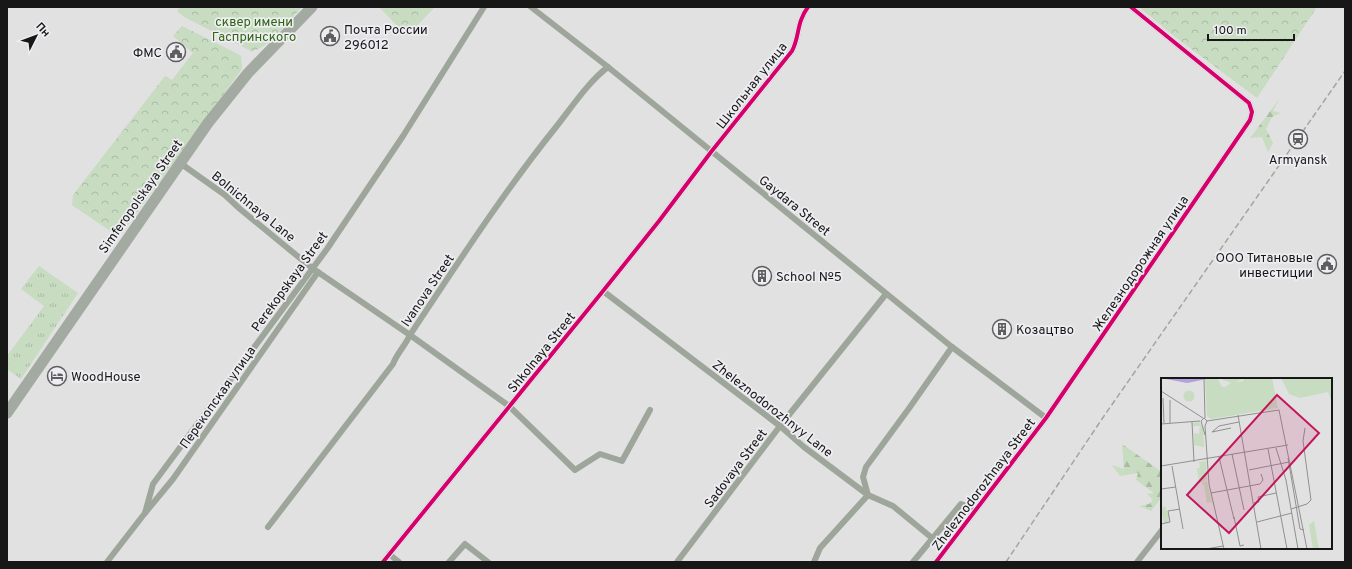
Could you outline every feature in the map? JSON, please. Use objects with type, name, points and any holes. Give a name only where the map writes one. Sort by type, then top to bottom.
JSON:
[{"type":"highway","name":"Simferopolskaya Street","points":[[7,413],[206,126],[248,73],[312,7]]},
{"type":"street","name":"Perekopskaya Street","points":[[107,562],[145,513],[153,484],[327,249],[403,136],[464,36],[484,7]]},
{"type":"street","name":"Gaydara Street","points":[[531,7],[608,67],[886,294],[1046,418]]},
{"type":"street","name":"Школьная улица","points":[[711,152],[792,51],[795,45],[797,30],[802,15],[808,7]]},
{"type":"street","name":"Железнодорожная улица","points":[[1046,418],[1250,120],[1252,112],[1249,103],[1131,7]]},
{"type":"street","name":"Ivanova Street","points":[[268,527],[393,364],[397,354],[406,345],[410,335],[528,162],[582,94],[608,67]]},
{"type":"street","name":"Shkolnaya Street","points":[[383,562],[659,221],[711,152]]},
{"type":"street","name":"Bolnichnaya Lane","points":[[180,163],[225,195],[312,268],[410,335],[509,406]]},
{"type":"street","name":"Перекопская улица","points":[[145,513],[173,479],[318,272]]},
{"type":"street","name":"Zheleznodorozhnyy Lane","points":[[603,291],[780,426],[804,447],[868,495],[893,506],[932,538]]},
{"type":"street","name":"Sadovaya Street","points":[[677,562],[780,426],[886,294]]},
{"type":"street","points":[[814,562],[820,548],[868,495],[863,477],[866,467],[910,408],[952,346]]},
{"type":"street","points":[[509,406],[575,470],[600,454],[622,461],[650,410]]},
{"type":"street","name":"Zheleznodorozhnaya Street","points":[[936,562],[1046,418]]},
{"type":"street","points":[[913,562],[961,504],[976,509]]},
{"type":"street","points":[[1137,562],[1161,531]]},
{"type":"street","points":[[449,562],[465,544],[488,562]]},
{"type":"street","points":[[389,554],[399,562]]},
{"type":"green space","name":"сквер имени Гаспринского","points":[[180,7],[302,7],[271,40],[258,49],[251,51],[184,17],[177,11]]},
{"type":"green space","points":[[379,7],[435,7],[407,36]]},
{"type":"green space","points":[[1139,7],[1317,7],[1257,98],[1174,36]]},
{"type":"green space","points":[[182,26],[241,56],[242,69],[119,237],[72,205],[73,195],[165,76],[172,80],[193,53],[173,36]]},
{"type":"green space","points":[[1280,98],[1273,111],[1281,113],[1272,117],[1266,129],[1273,143],[1268,152],[1262,137],[1250,138]]},
{"type":"green space","points":[[39,266],[78,293],[21,379],[7,369],[7,356],[44,306],[21,289]]},
{"type":"green space","points":[[1122,444],[1161,471],[1161,498],[1151,511],[1139,506],[1149,504],[1153,500],[1147,494],[1154,493],[1136,480],[1138,473],[1120,476],[1112,465],[1124,469]]},
{"type":"railway","points":[[1006,562],[1104,416],[1345,71]]},
{"type":"cycle path","points":[[383,562],[603,291],[792,51],[800,24],[808,7]]},
{"type":"cycle path","points":[[936,562],[1046,418],[1250,120],[1252,112],[1249,103],[1131,7]]},
{"type":"place","name":"Почта России 296012","points":[[330,36]]},
{"type":"place","name":"ФМС","points":[[176,52]]},
{"type":"place","name":"Armyansk","points":[[1298,139]]},
{"type":"place","name":"ООО Титановые инвестиции","points":[[1327,264]]},
{"type":"place","name":"School №5","points":[[762,276]]},
{"type":"place","name":"Козацтво","points":[[1002,329]]},
{"type":"place","name":"WoodHouse","points":[[57,376]]}]
